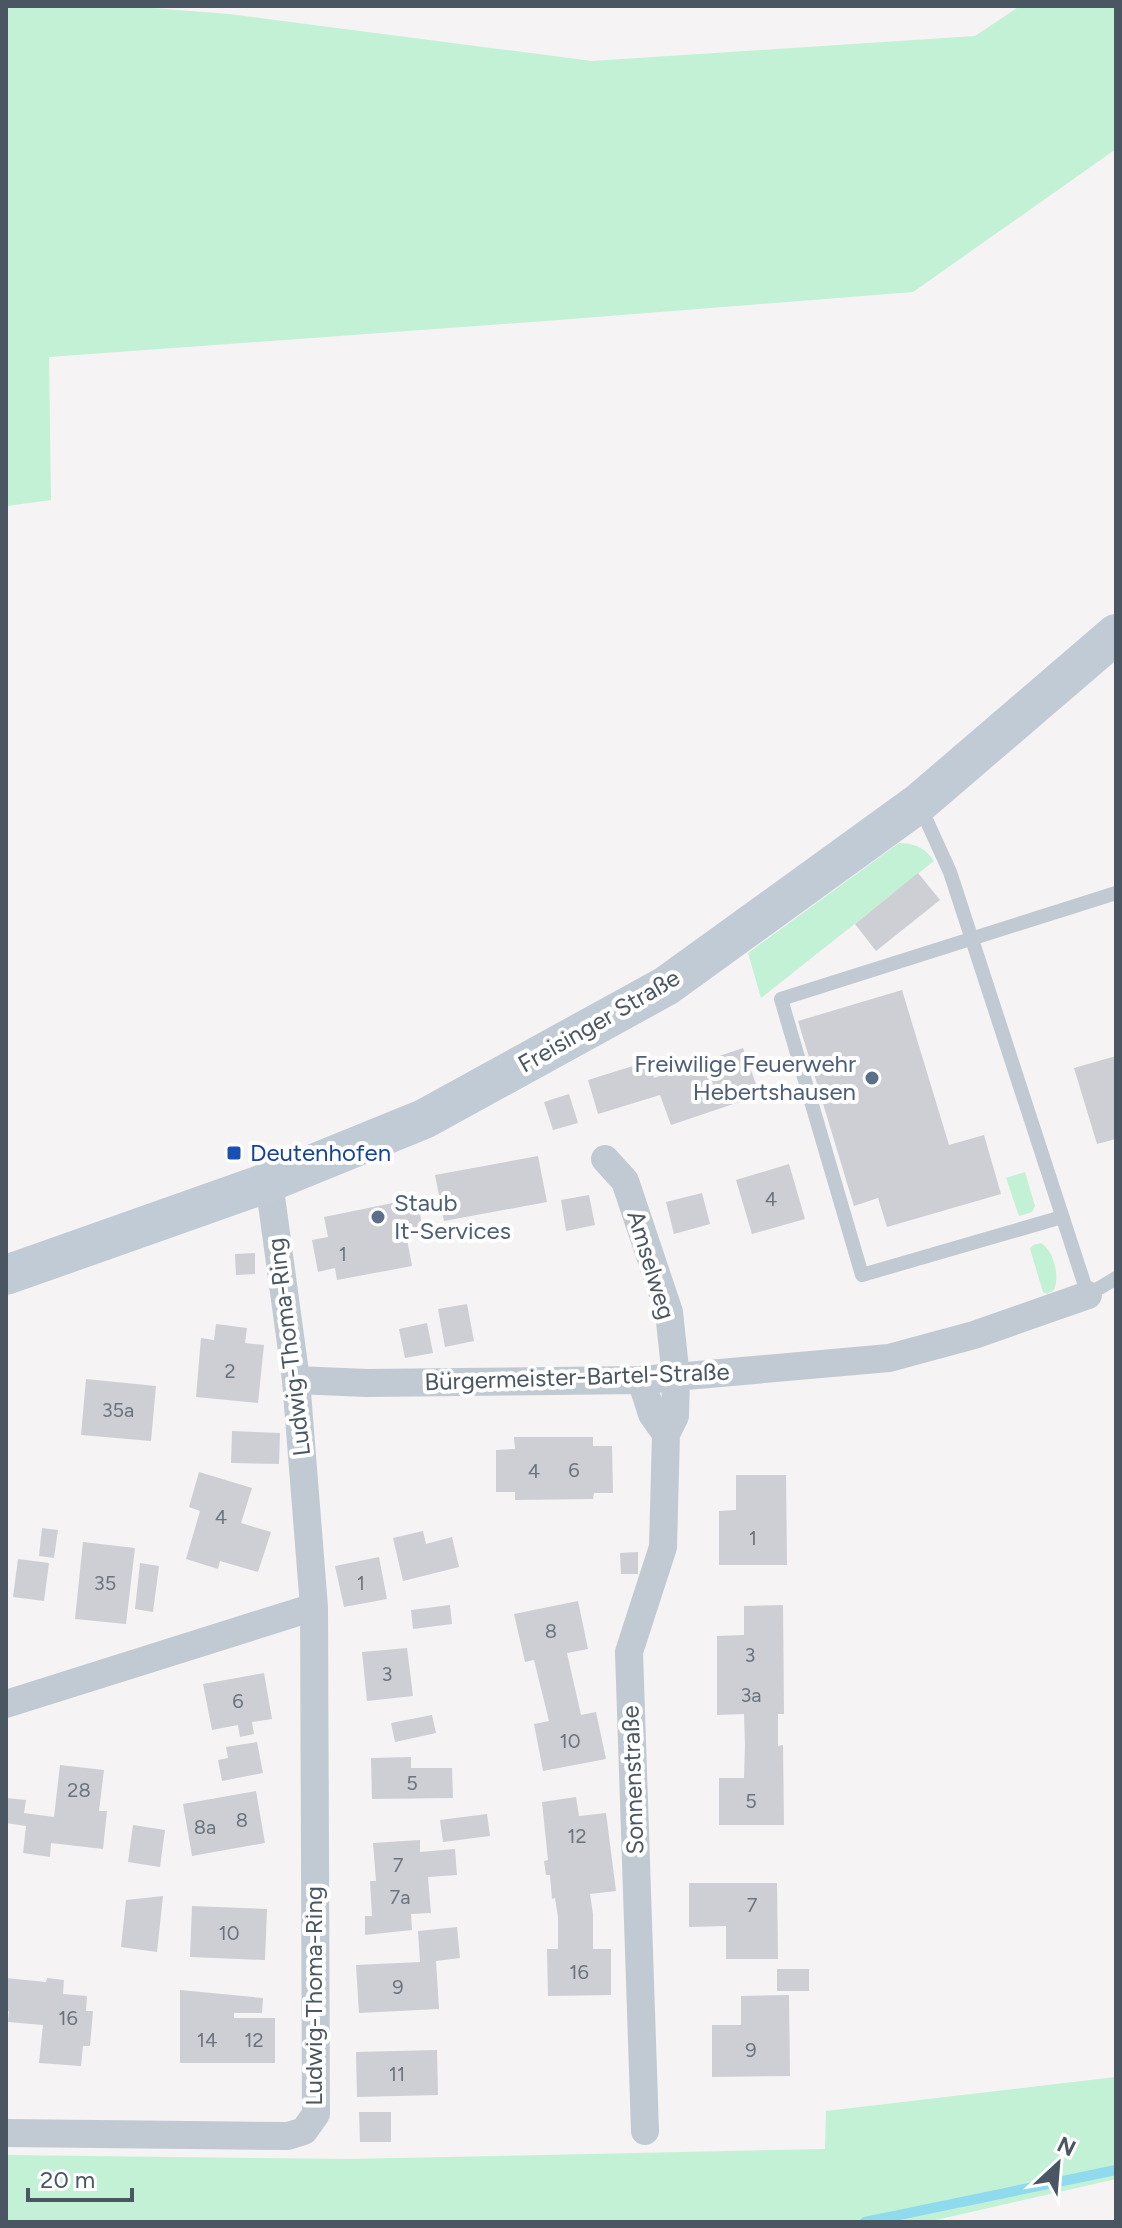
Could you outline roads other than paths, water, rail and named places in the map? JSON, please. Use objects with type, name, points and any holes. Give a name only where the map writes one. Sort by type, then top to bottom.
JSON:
[{"type":"main road","name":"Freisinger Straße","points":[[6,1275],[269,1182],[424,1119],[666,986],[919,803],[1116,634]]},
{"type":"street","name":"Amselweg","points":[[605,1159],[625,1181],[669,1312],[676,1378]]},
{"type":"street","name":"Ludwig-Thoma-Ring","points":[[6,2133],[288,2136],[304,2131],[316,2114],[314,1607],[296,1380],[269,1182]]},
{"type":"street","name":"Bürgermeister-Bartel-Straße","points":[[296,1380],[367,1383],[641,1380],[889,1358],[974,1335],[1088,1295]]},
{"type":"street","name":"Sonnenstraße","points":[[645,2131],[629,1652],[663,1547],[666,1434],[675,1416],[676,1378]]},
{"type":"street","name":"Sonnenstraße","points":[[641,1380],[652,1414],[666,1434]]},
{"type":"street","points":[[6,1704],[314,1607]]},
{"type":"lane","points":[[919,803],[950,872],[1088,1295],[1116,1278]]},
{"type":"lane","points":[[1062,1217],[862,1275],[781,999],[1116,893]]},
{"type":"waterway","points":[[865,2222],[1116,2170]]},
{"type":"place","name":"Freiwilige Feuerwehr Hebertshausen","points":[[872,1078]]},
{"type":"place","name":"Deutenhofen","points":[[234,1153]]},
{"type":"place","name":"Staub It-Services","points":[[378,1217]]}]
